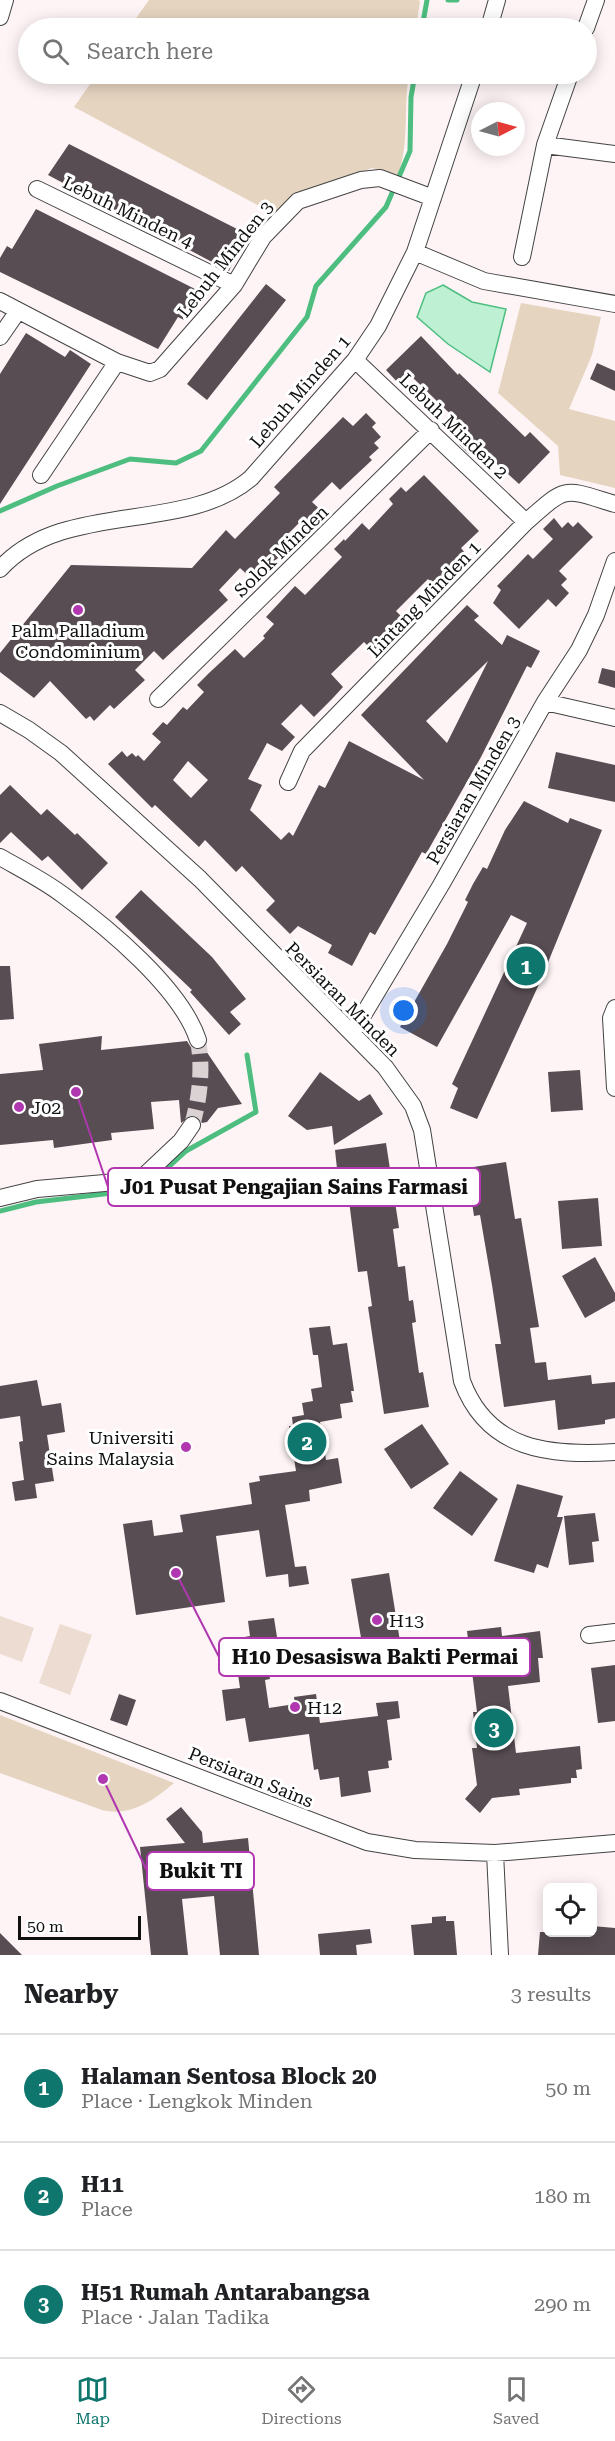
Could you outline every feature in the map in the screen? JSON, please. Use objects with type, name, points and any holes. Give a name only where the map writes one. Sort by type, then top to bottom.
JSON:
[{"type":"street","points":[[0,17],[5,0]]},
{"type":"street","points":[[492,18],[497,0]]},
{"type":"street","points":[[590,18],[596,0]]},
{"type":"street","name":"Lebuh Minden 1","points":[[0,569],[15,554],[48,536],[89,525],[162,512],[235,490],[251,478],[355,360],[378,326],[415,252],[425,195],[470,84]]},
{"type":"street","points":[[522,257],[545,145],[566,84]]},
{"type":"street","points":[[545,145],[615,154]]},
{"type":"street","name":"Lebuh Minden 3","points":[[0,301],[117,362],[150,373],[160,369],[234,285],[263,237],[298,201],[361,180],[380,178],[425,195]]},
{"type":"street","name":"Lebuh Minden 4","points":[[37,189],[234,285]]},
{"type":"street","points":[[415,252],[484,282],[615,304]]},
{"type":"street","points":[[0,337],[18,310]]},
{"type":"street","name":"Lebuh Minden 2","points":[[355,360],[526,522]]},
{"type":"street","points":[[41,475],[117,362]]},
{"type":"street","name":"Solok Minden","points":[[158,699],[431,430]]},
{"type":"street","name":"Lintang Minden 1","points":[[288,782],[303,751],[526,522],[563,492],[572,492],[615,504]]},
{"type":"street","name":"Persiaran Minden 3","points":[[353,1032],[441,885],[545,702],[588,633],[615,561]]},
{"type":"street","points":[[545,702],[615,718]]},
{"type":"street","name":"Persiaran Minden","points":[[0,713],[29,729],[61,753],[200,879],[278,962],[353,1032],[396,1080],[412,1106],[422,1130],[457,1356],[468,1399],[478,1413],[491,1426],[521,1444],[558,1453],[615,1452]]},
{"type":"street","points":[[0,857],[62,894],[131,952],[185,1010],[198,1040]]},
{"type":"street","points":[[615,1008],[611,1018],[615,1088]]},
{"type":"street","points":[[0,1198],[37,1189],[127,1181],[146,1174],[181,1141],[192,1125]]},
{"type":"street","points":[[589,1635],[615,1632]]},
{"type":"street","name":"Persiaran Sains","points":[[0,1701],[367,1842],[415,1850],[495,1853],[615,1843]]},
{"type":"street","points":[[495,1853],[500,1955]]},
{"type":"shaded area","points":[[149,0],[420,1],[417,18],[136,18]]},
{"type":"shaded area","points":[[90,84],[408,84],[404,150],[398,175],[372,168],[295,197],[274,214],[74,107]]},
{"type":"shaded area","points":[[443,285],[472,302],[506,309],[490,372],[448,344],[417,317],[426,293]]},
{"type":"shaded area","points":[[521,303],[601,317],[592,355],[569,409],[615,421],[615,488],[560,475],[558,446],[498,393]]},
{"type":"shaded area","points":[[0,1616],[34,1628],[22,1662],[0,1654]]},
{"type":"shaded area","points":[[60,1624],[92,1635],[70,1695],[39,1683]]},
{"type":"shaded area","points":[[0,1715],[174,1783],[141,1806],[112,1812],[0,1773]]},
{"type":"building","points":[[69,144],[247,234],[229,271],[48,175]]},
{"type":"building","points":[[36,209],[199,291],[184,320],[178,317],[158,349],[0,272],[0,258],[7,246],[12,249]]},
{"type":"building","points":[[266,284],[286,300],[207,400],[187,384]]},
{"type":"building","points":[[26,333],[65,357],[70,350],[91,364],[0,504],[0,374]]},
{"type":"building","points":[[421,336],[458,375],[459,373],[525,437],[530,432],[550,452],[519,484],[477,446],[469,454],[459,444],[470,433],[410,375],[400,385],[386,370]]},
{"type":"building","points":[[597,363],[615,371],[615,391],[590,379]]},
{"type":"building","points":[[366,413],[376,423],[372,427],[381,437],[374,443],[379,448],[369,457],[372,460],[340,490],[332,482],[312,502],[325,514],[314,526],[305,517],[279,543],[286,550],[272,564],[269,561],[252,579],[240,568],[219,590],[228,600],[163,660],[154,651],[135,670],[145,680],[114,709],[110,705],[94,721],[90,716],[86,719],[50,681],[34,698],[0,672],[0,653],[71,565],[192,568],[226,530],[235,539],[280,493],[274,487],[343,417],[353,426]]},
{"type":"building","points":[[424,475],[479,531],[461,548],[466,554],[446,574],[452,580],[441,592],[428,579],[396,611],[409,624],[397,636],[377,655],[364,642],[331,674],[343,687],[314,717],[301,704],[281,724],[295,737],[282,751],[267,743],[248,779],[262,785],[250,810],[281,840],[289,832],[293,836],[319,785],[325,788],[349,741],[424,780],[361,715],[467,605],[479,616],[474,620],[502,645],[507,635],[540,651],[531,668],[527,666],[481,757],[426,854],[422,852],[375,935],[370,932],[352,966],[328,953],[332,945],[298,926],[290,934],[266,910],[275,901],[242,866],[236,872],[205,840],[199,847],[155,805],[152,808],[108,764],[122,751],[127,757],[132,753],[144,761],[161,742],[152,734],[163,722],[167,725],[183,707],[187,710],[204,692],[197,685],[235,649],[244,658],[265,638],[263,636],[274,624],[266,617],[295,586],[305,595],[342,557],[334,549],[362,523],[369,530],[393,504],[389,499],[401,487],[406,492]],"holes":[[[488,661],[447,743],[426,721]],[[188,761],[208,780],[191,798],[173,780]]]},
{"type":"building","points":[[554,518],[562,528],[568,522],[573,527],[578,522],[593,537],[559,571],[567,579],[561,585],[569,593],[556,607],[548,599],[519,629],[493,603],[501,590],[497,586],[528,554],[533,559],[553,539],[543,529]]},
{"type":"building","points":[[602,668],[615,671],[615,688],[598,683]]},
{"type":"building","points":[[556,752],[615,765],[615,802],[548,788]]},
{"type":"building","points":[[10,785],[41,815],[47,809],[75,835],[77,833],[108,863],[82,890],[48,856],[42,861],[11,832],[0,843],[0,795]]},
{"type":"building","points":[[524,801],[568,823],[570,818],[602,830],[540,982],[477,1119],[450,1108],[458,1088],[452,1084],[527,923],[511,915],[437,1047],[400,1027],[447,944],[468,902],[465,900],[473,884],[483,867],[487,869],[505,830]]},
{"type":"building","points":[[141,890],[212,957],[246,999],[230,1012],[241,1024],[229,1035],[190,992],[192,990],[115,917]]},
{"type":"building","points":[[0,966],[10,966],[14,1019],[0,1020]]},
{"type":"building","points":[[102,1036],[101,1050],[187,1041],[192,1049],[204,1048],[242,1104],[218,1108],[207,1122],[202,1123],[198,1117],[192,1115],[181,1123],[179,1100],[151,1102],[154,1129],[111,1133],[112,1140],[54,1148],[53,1140],[0,1145],[0,1074],[43,1070],[39,1044]]},
{"type":"building","points":[[580,1070],[583,1110],[551,1112],[548,1072]]},
{"type":"building","points":[[320,1072],[359,1101],[370,1094],[383,1114],[334,1145],[332,1126],[307,1130],[288,1116]]},
{"type":"building","points":[[386,1143],[399,1228],[393,1229],[398,1267],[405,1266],[409,1301],[413,1300],[416,1322],[412,1323],[419,1373],[423,1372],[429,1407],[384,1414],[368,1307],[372,1306],[367,1271],[358,1272],[346,1177],[338,1178],[335,1150]]},
{"type":"building","points":[[506,1162],[515,1219],[521,1218],[539,1327],[530,1328],[535,1363],[546,1362],[548,1380],[591,1375],[592,1384],[615,1382],[615,1418],[605,1420],[605,1424],[558,1430],[555,1400],[504,1407],[495,1344],[501,1344],[492,1285],[480,1215],[474,1216],[467,1168]]},
{"type":"building","points":[[598,1198],[602,1246],[562,1249],[558,1201]]},
{"type":"building","points":[[595,1257],[615,1293],[615,1301],[585,1318],[562,1276]]},
{"type":"building","points":[[330,1326],[333,1345],[347,1343],[354,1391],[351,1391],[353,1402],[340,1404],[342,1418],[320,1422],[326,1460],[338,1458],[342,1483],[309,1490],[310,1501],[285,1505],[295,1567],[306,1566],[309,1584],[289,1587],[288,1574],[266,1577],[259,1530],[216,1536],[225,1602],[136,1615],[123,1524],[152,1520],[154,1536],[183,1532],[180,1515],[252,1504],[249,1483],[260,1481],[259,1476],[296,1471],[289,1426],[293,1426],[292,1417],[304,1415],[302,1403],[313,1401],[311,1389],[322,1387],[318,1355],[313,1355],[309,1328]]},
{"type":"building","points":[[37,1380],[42,1406],[61,1403],[65,1432],[47,1435],[54,1481],[35,1484],[37,1498],[15,1501],[12,1482],[24,1480],[19,1442],[23,1441],[20,1416],[0,1419],[0,1386]]},
{"type":"building","points":[[422,1424],[449,1464],[411,1489],[384,1449]]},
{"type":"building","points":[[460,1471],[498,1499],[472,1536],[433,1508]]},
{"type":"building","points":[[517,1484],[563,1496],[557,1517],[563,1517],[548,1568],[537,1564],[534,1573],[494,1561]]},
{"type":"building","points":[[595,1513],[599,1541],[592,1542],[594,1562],[569,1565],[564,1516]]},
{"type":"building","name":"H13","points":[[389,1573],[403,1660],[366,1667],[351,1579]]},
{"type":"building","name":"H12","points":[[274,1618],[277,1637],[264,1639],[270,1679],[265,1680],[269,1708],[295,1704],[294,1697],[316,1694],[320,1723],[378,1716],[376,1703],[398,1701],[400,1718],[387,1720],[392,1760],[388,1761],[389,1768],[368,1771],[371,1792],[341,1797],[339,1777],[320,1780],[318,1769],[314,1770],[309,1734],[249,1742],[245,1718],[226,1721],[222,1690],[240,1688],[233,1639],[250,1636],[248,1621]]},
{"type":"building","points":[[501,1627],[502,1636],[540,1631],[543,1658],[538,1658],[540,1682],[508,1686],[516,1753],[580,1746],[582,1769],[576,1770],[577,1778],[571,1778],[571,1783],[519,1789],[520,1795],[492,1798],[480,1813],[465,1799],[477,1785],[472,1748],[477,1748],[473,1712],[477,1712],[467,1631]]},
{"type":"building","points":[[615,1665],[615,1721],[598,1723],[591,1668]]},
{"type":"building","points":[[119,1694],[136,1700],[127,1726],[110,1720]]},
{"type":"building","points":[[181,1807],[202,1832],[203,1843],[248,1838],[259,1955],[220,1955],[214,1896],[182,1899],[188,1955],[151,1955],[140,1847],[185,1843],[166,1819]]},
{"type":"building","points":[[446,1916],[446,1921],[454,1921],[457,1955],[414,1955],[411,1925],[432,1923],[432,1917]]},
{"type":"building","points":[[597,1926],[615,1928],[615,1955],[538,1955],[540,1932],[543,1932],[543,1937],[597,1937]]},
{"type":"building","points":[[370,1929],[372,1943],[356,1945],[357,1955],[320,1955],[318,1934]]},
{"type":"building","points":[[0,1933],[22,1955],[0,1955]]},
{"type":"waterway","points":[[424,18],[427,0]]},
{"type":"waterway","points":[[448,0],[457,0]]},
{"type":"waterway","points":[[0,511],[57,486],[130,459],[176,463],[201,451],[307,317],[316,286],[386,207],[410,151],[413,84]]},
{"type":"waterway","points":[[0,1211],[36,1202],[129,1191],[150,1184],[186,1151],[256,1112],[247,1055]]},
{"type":"tunnel","points":[[192,1125],[200,1082],[198,1040]]},
{"type":"place","name":"Palm Palladium Condominium","points":[[78,610]]},
{"type":"place","name":"Halaman Sentosa Block 20","points":[[526,966]]},
{"type":"place","name":"J01 Pusat Pengajian Sains Farmasi","points":[[76,1092]]},
{"type":"place","name":"J02","points":[[19,1107]]},
{"type":"place","name":"H11","points":[[307,1442]]},
{"type":"place","name":"Universiti Sains Malaysia","points":[[186,1447]]},
{"type":"place","name":"H10 Desasiswa Bakti Permai","points":[[176,1573]]},
{"type":"place","name":"H13","points":[[377,1620]]},
{"type":"place","name":"H12","points":[[295,1707]]},
{"type":"place","name":"H51 Rumah Antarabangsa","points":[[494,1728]]},
{"type":"place","name":"Bukit TI","points":[[103,1779]]}]
